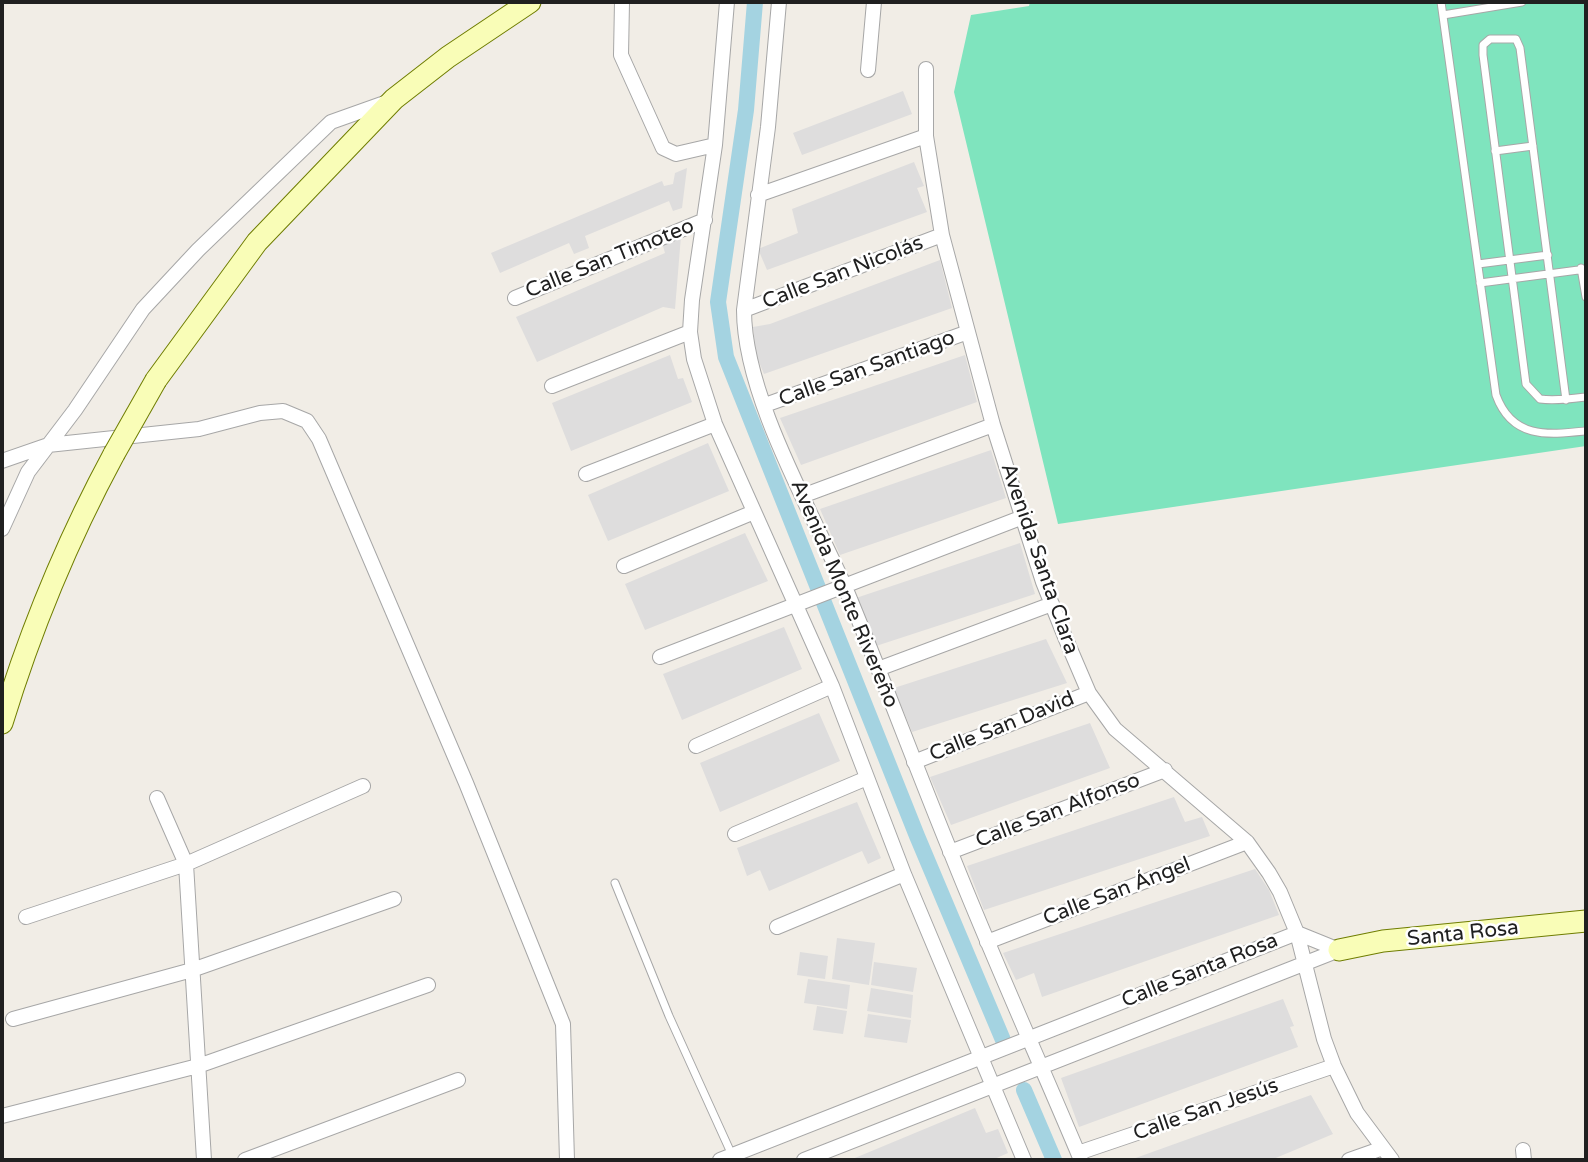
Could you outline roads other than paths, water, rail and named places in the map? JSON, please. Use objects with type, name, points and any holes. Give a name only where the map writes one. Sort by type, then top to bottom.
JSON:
[{"type":"main road","points":[[2,723],[48,588],[75,527],[156,380],[257,242],[394,99],[448,57],[527,4]]},
{"type":"main road","name":"Santa Rosa","points":[[1339,950],[1383,942],[1586,921]]},
{"type":"street","points":[[622,2],[621,55],[663,148],[677,154],[715,145]]},
{"type":"street","points":[[727,2],[715,145],[692,300],[690,332],[697,370],[715,424],[832,686],[904,874],[1024,1160]]},
{"type":"street","name":"Avenida Monte Rivereño","points":[[779,2],[768,127],[744,310],[744,336],[765,405],[802,496],[878,669],[987,942],[1079,1157]]},
{"type":"street","points":[[868,69],[874,2]]},
{"type":"street","name":"Avenida Santa Clara","points":[[926,69],[926,136],[942,235],[993,425],[1052,604],[1089,693],[1115,729],[1247,842],[1280,892],[1297,933],[1324,1039],[1334,1066],[1357,1113],[1387,1154]]},
{"type":"street","points":[[2,529],[28,472],[143,309],[198,250],[331,122],[394,99]]},
{"type":"street","points":[[758,195],[926,136]]},
{"type":"street","name":"Calle San Timoteo","points":[[515,298],[705,220]]},
{"type":"street","name":"Calle San Nicolás","points":[[744,310],[942,235]]},
{"type":"street","points":[[552,386],[690,332]]},
{"type":"street","name":"Calle San Santiago","points":[[765,405],[968,332]]},
{"type":"street","points":[[2,461],[48,445],[199,429],[260,413],[283,411],[307,421],[319,439],[439,719],[560,1014],[563,1024],[567,1160]]},
{"type":"street","points":[[586,474],[715,424]]},
{"type":"street","points":[[802,496],[993,425]]},
{"type":"street","points":[[624,566],[754,512]]},
{"type":"street","points":[[660,657],[1023,517]]},
{"type":"street","points":[[878,669],[1052,604]]},
{"type":"street","points":[[696,746],[832,686]]},
{"type":"street","name":"Calle San David","points":[[914,762],[1089,693]]},
{"type":"street","name":"Calle San Alfonso","points":[[950,852],[1165,770]]},
{"type":"street","points":[[735,834],[867,778]]},
{"type":"street","points":[[26,917],[186,864],[363,786]]},
{"type":"street","points":[[157,798],[186,864],[204,1160]]},
{"type":"street","name":"Calle San Ángel","points":[[987,942],[1247,842]]},
{"type":"street","points":[[776,927],[904,874]]},
{"type":"street","points":[[13,1019],[192,970],[394,899]]},
{"type":"street","name":"Calle Santa Rosa","points":[[729,1159],[1297,933],[1339,950]]},
{"type":"street","name":"Calle Santa Rosa","points":[[804,1160],[1339,950]]},
{"type":"street","points":[[2,1116],[198,1066],[428,985]]},
{"type":"street","name":"Calle San Jesús","points":[[1079,1157],[1334,1066]]},
{"type":"street","points":[[245,1160],[458,1080]]},
{"type":"street","points":[[1349,1160],[1387,1154]]},
{"type":"lane","points":[[1441,2],[1496,395],[1501,410],[1530,432],[1552,434],[1586,431]]},
{"type":"lane","points":[[1466,2],[1467,12]]},
{"type":"lane","points":[[1443,15],[1522,2]]},
{"type":"lane","points":[[1566,400],[1520,48],[1516,38],[1490,40],[1483,45],[1483,55],[1526,384],[1540,400],[1566,400],[1586,397]]},
{"type":"lane","points":[[1495,151],[1534,146]]},
{"type":"lane","points":[[1478,264],[1548,255]]},
{"type":"lane","points":[[1480,283],[1584,269],[1586,297]]},
{"type":"lane","points":[[615,883],[729,1159]]},
{"type":"waterway","points":[[755,2],[746,110],[718,302],[726,357],[917,836],[1003,1040]]},
{"type":"waterway","points":[[1024,1090],[1054,1160]]}]
